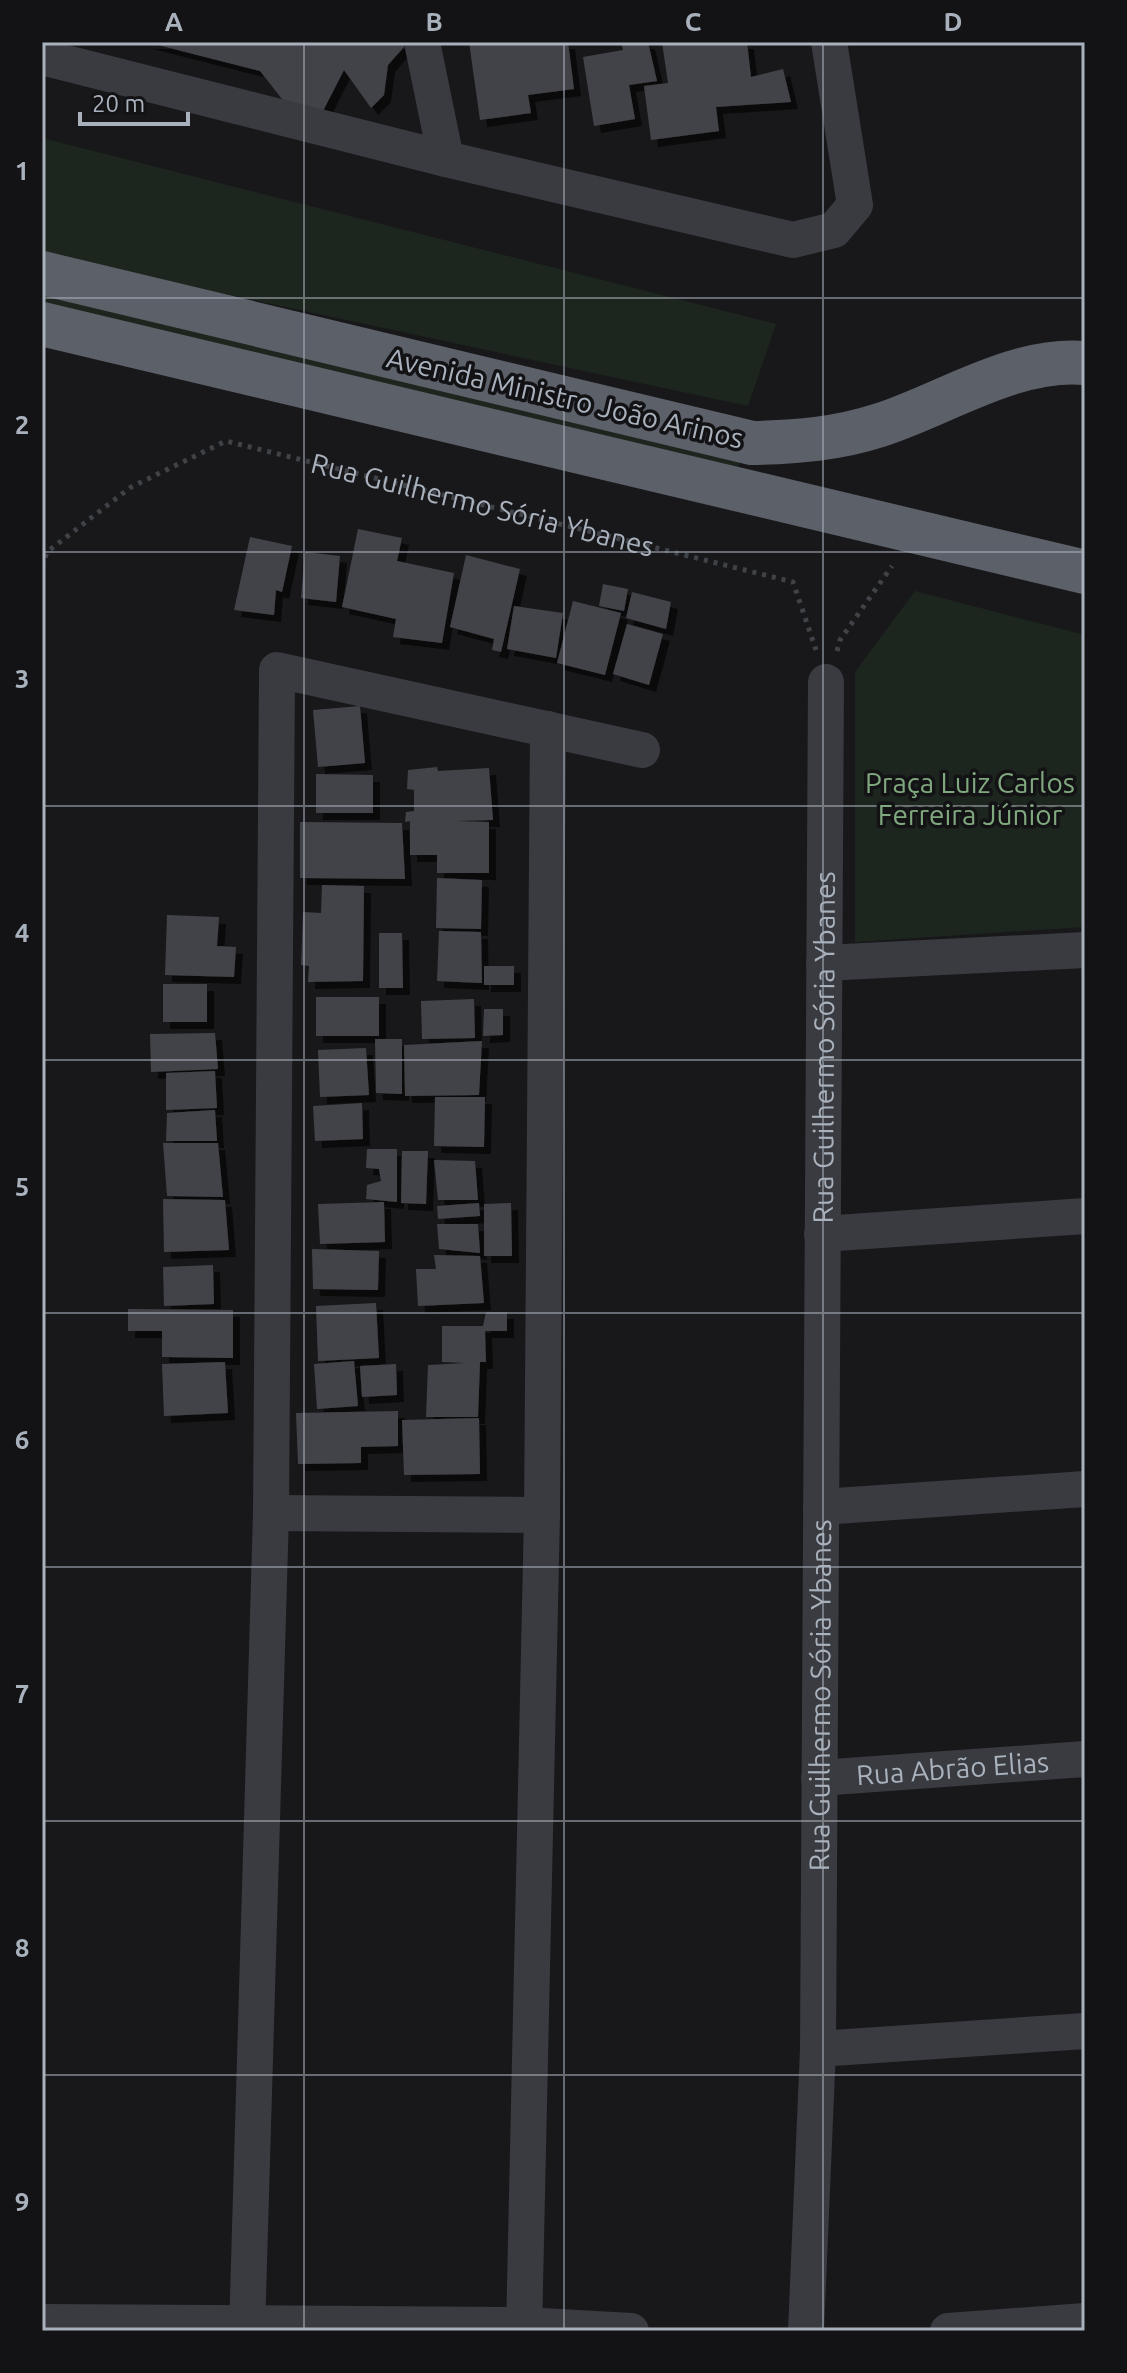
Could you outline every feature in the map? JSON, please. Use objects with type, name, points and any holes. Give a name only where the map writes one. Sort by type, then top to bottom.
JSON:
[{"type":"highway","name":"Avenida Ministro João Arinos","points":[[42,273],[752,443],[815,442],[879,425],[1030,368],[1085,363]]},
{"type":"highway","name":"Avenida Ministro João Arinos","points":[[42,324],[1085,572]]},
{"type":"street","points":[[422,42],[446,159]]},
{"type":"street","points":[[42,57],[446,159],[793,240],[834,230],[855,205],[829,42]]},
{"type":"street","points":[[247,2328],[271,1513],[277,670],[642,750]]},
{"type":"street","name":"Rua Guilhermo Sória Ybanes","points":[[806,2331],[818,2049],[826,682]]},
{"type":"street","points":[[524,2328],[542,1515],[548,729]]},
{"type":"street","points":[[824,963],[1085,950]]},
{"type":"street","points":[[822,1234],[1085,1216]]},
{"type":"street","points":[[821,1507],[1085,1489]]},
{"type":"street","points":[[271,1513],[542,1515]]},
{"type":"street","name":"Rua Abrão Elias","points":[[819,1778],[1085,1759]]},
{"type":"street","points":[[818,2049],[1085,2031]]},
{"type":"street","points":[[948,2331],[1085,2321]]},
{"type":"street","points":[[42,2322],[247,2328],[631,2331]]},
{"type":"path","name":"Rua Guilhermo Sória Ybanes","points":[[42,567],[47,552],[131,487],[226,441],[793,582],[826,682]]},
{"type":"path","points":[[826,682],[840,640],[916,532]]},
{"type":"green space","points":[[42,138],[776,324],[748,406],[42,255]]},
{"type":"green space","points":[[42,287],[741,456],[736,480],[42,310]]},
{"type":"green space","name":"Praça Luiz Carlos Ferreira Júnior","points":[[915,591],[1085,635],[1085,927],[855,942],[855,672]]},
{"type":"building","points":[[146,42],[404,42],[404,47],[388,65],[384,95],[371,108],[344,70],[322,113],[282,99],[260,71]]},
{"type":"building","points":[[469,42],[568,42],[574,89],[528,95],[531,113],[480,120]]},
{"type":"building","points":[[621,42],[648,42],[657,81],[629,85],[635,119],[594,126],[583,57],[623,50]]},
{"type":"building","points":[[662,42],[747,42],[751,77],[783,69],[791,102],[716,107],[719,131],[651,140],[644,86],[668,83]]},
{"type":"building","points":[[358,529],[402,538],[397,561],[454,573],[442,643],[393,637],[396,619],[342,607]]},
{"type":"building","points":[[250,537],[292,546],[282,592],[276,590],[274,615],[234,610]]},
{"type":"building","points":[[305,552],[340,556],[336,602],[301,598]]},
{"type":"building","points":[[466,555],[520,569],[501,652],[492,650],[494,639],[450,627]]},
{"type":"building","points":[[603,584],[628,589],[624,611],[599,606]]},
{"type":"building","points":[[632,592],[671,602],[666,629],[626,618]]},
{"type":"building","points":[[573,601],[621,613],[605,675],[557,663]]},
{"type":"building","points":[[514,606],[563,613],[556,658],[507,649]]},
{"type":"building","points":[[627,624],[663,634],[649,685],[613,674]]},
{"type":"building","points":[[360,706],[365,763],[318,767],[313,710]]},
{"type":"building","points":[[437,767],[438,771],[489,768],[493,820],[455,821],[489,822],[489,873],[437,873],[437,855],[410,855],[410,821],[405,822],[406,812],[414,811],[414,790],[407,789],[408,770]]},
{"type":"building","points":[[316,774],[373,775],[373,813],[316,813]]},
{"type":"building","points":[[300,822],[402,823],[405,879],[300,878]]},
{"type":"building","points":[[437,878],[482,880],[481,929],[436,928]]},
{"type":"building","points":[[322,885],[364,886],[363,981],[308,982],[309,966],[301,965],[303,912],[321,913]]},
{"type":"building","points":[[167,915],[219,917],[217,946],[236,947],[234,977],[165,975]]},
{"type":"building","points":[[439,931],[481,932],[482,983],[437,981]]},
{"type":"building","points":[[379,933],[402,933],[403,988],[379,988]]},
{"type":"building","points":[[484,966],[514,966],[514,985],[484,985]]},
{"type":"building","points":[[163,984],[207,984],[207,1022],[163,1022]]},
{"type":"building","points":[[316,997],[379,997],[379,1036],[316,1036]]},
{"type":"building","points":[[474,999],[475,1038],[422,1039],[421,1001]]},
{"type":"building","points":[[484,1009],[503,1009],[503,1035],[483,1036]]},
{"type":"building","points":[[215,1033],[218,1069],[151,1072],[150,1034]]},
{"type":"building","points":[[375,1039],[402,1039],[402,1094],[376,1093]]},
{"type":"building","points":[[482,1041],[479,1095],[405,1096],[404,1045]]},
{"type":"building","points":[[366,1048],[369,1095],[320,1097],[318,1050]]},
{"type":"building","points":[[215,1071],[217,1108],[166,1110],[166,1073]]},
{"type":"building","points":[[435,1097],[485,1097],[484,1147],[434,1146]]},
{"type":"building","points":[[362,1103],[363,1139],[315,1141],[313,1106]]},
{"type":"building","points":[[215,1110],[217,1141],[166,1141],[167,1113]]},
{"type":"building","points":[[163,1143],[218,1143],[223,1197],[167,1196]]},
{"type":"building","points":[[367,1149],[397,1149],[397,1202],[366,1199],[367,1185],[381,1181],[379,1169],[366,1168]]},
{"type":"building","points":[[402,1151],[428,1151],[426,1204],[401,1203]]},
{"type":"building","points":[[434,1160],[475,1161],[478,1200],[438,1200]]},
{"type":"building","points":[[163,1199],[225,1200],[229,1250],[164,1252]]},
{"type":"building","points":[[384,1202],[385,1242],[320,1244],[318,1204]]},
{"type":"building","points":[[479,1203],[480,1216],[438,1219],[437,1206]]},
{"type":"building","points":[[511,1203],[512,1256],[484,1256],[484,1204]]},
{"type":"building","points":[[437,1224],[478,1224],[480,1253],[439,1249]]},
{"type":"building","points":[[312,1249],[379,1251],[378,1290],[313,1289]]},
{"type":"building","points":[[434,1255],[480,1256],[484,1303],[418,1306],[416,1269],[436,1269]]},
{"type":"building","points":[[213,1265],[214,1304],[164,1306],[163,1267]]},
{"type":"building","points":[[376,1303],[379,1358],[318,1361],[316,1306]]},
{"type":"building","points":[[128,1309],[233,1310],[233,1358],[162,1357],[162,1331],[128,1331]]},
{"type":"building","points":[[486,1312],[507,1312],[507,1331],[485,1331],[486,1362],[480,1362],[478,1417],[426,1417],[428,1365],[466,1363],[442,1362],[442,1326],[483,1326]]},
{"type":"building","points":[[354,1361],[358,1406],[317,1409],[314,1364]]},
{"type":"building","points":[[225,1362],[228,1413],[164,1416],[162,1364]]},
{"type":"building","points":[[396,1364],[397,1395],[362,1397],[360,1366]]},
{"type":"building","points":[[398,1411],[398,1446],[361,1447],[361,1463],[298,1464],[296,1413]]},
{"type":"building","points":[[479,1418],[480,1474],[404,1475],[402,1420]]}]
